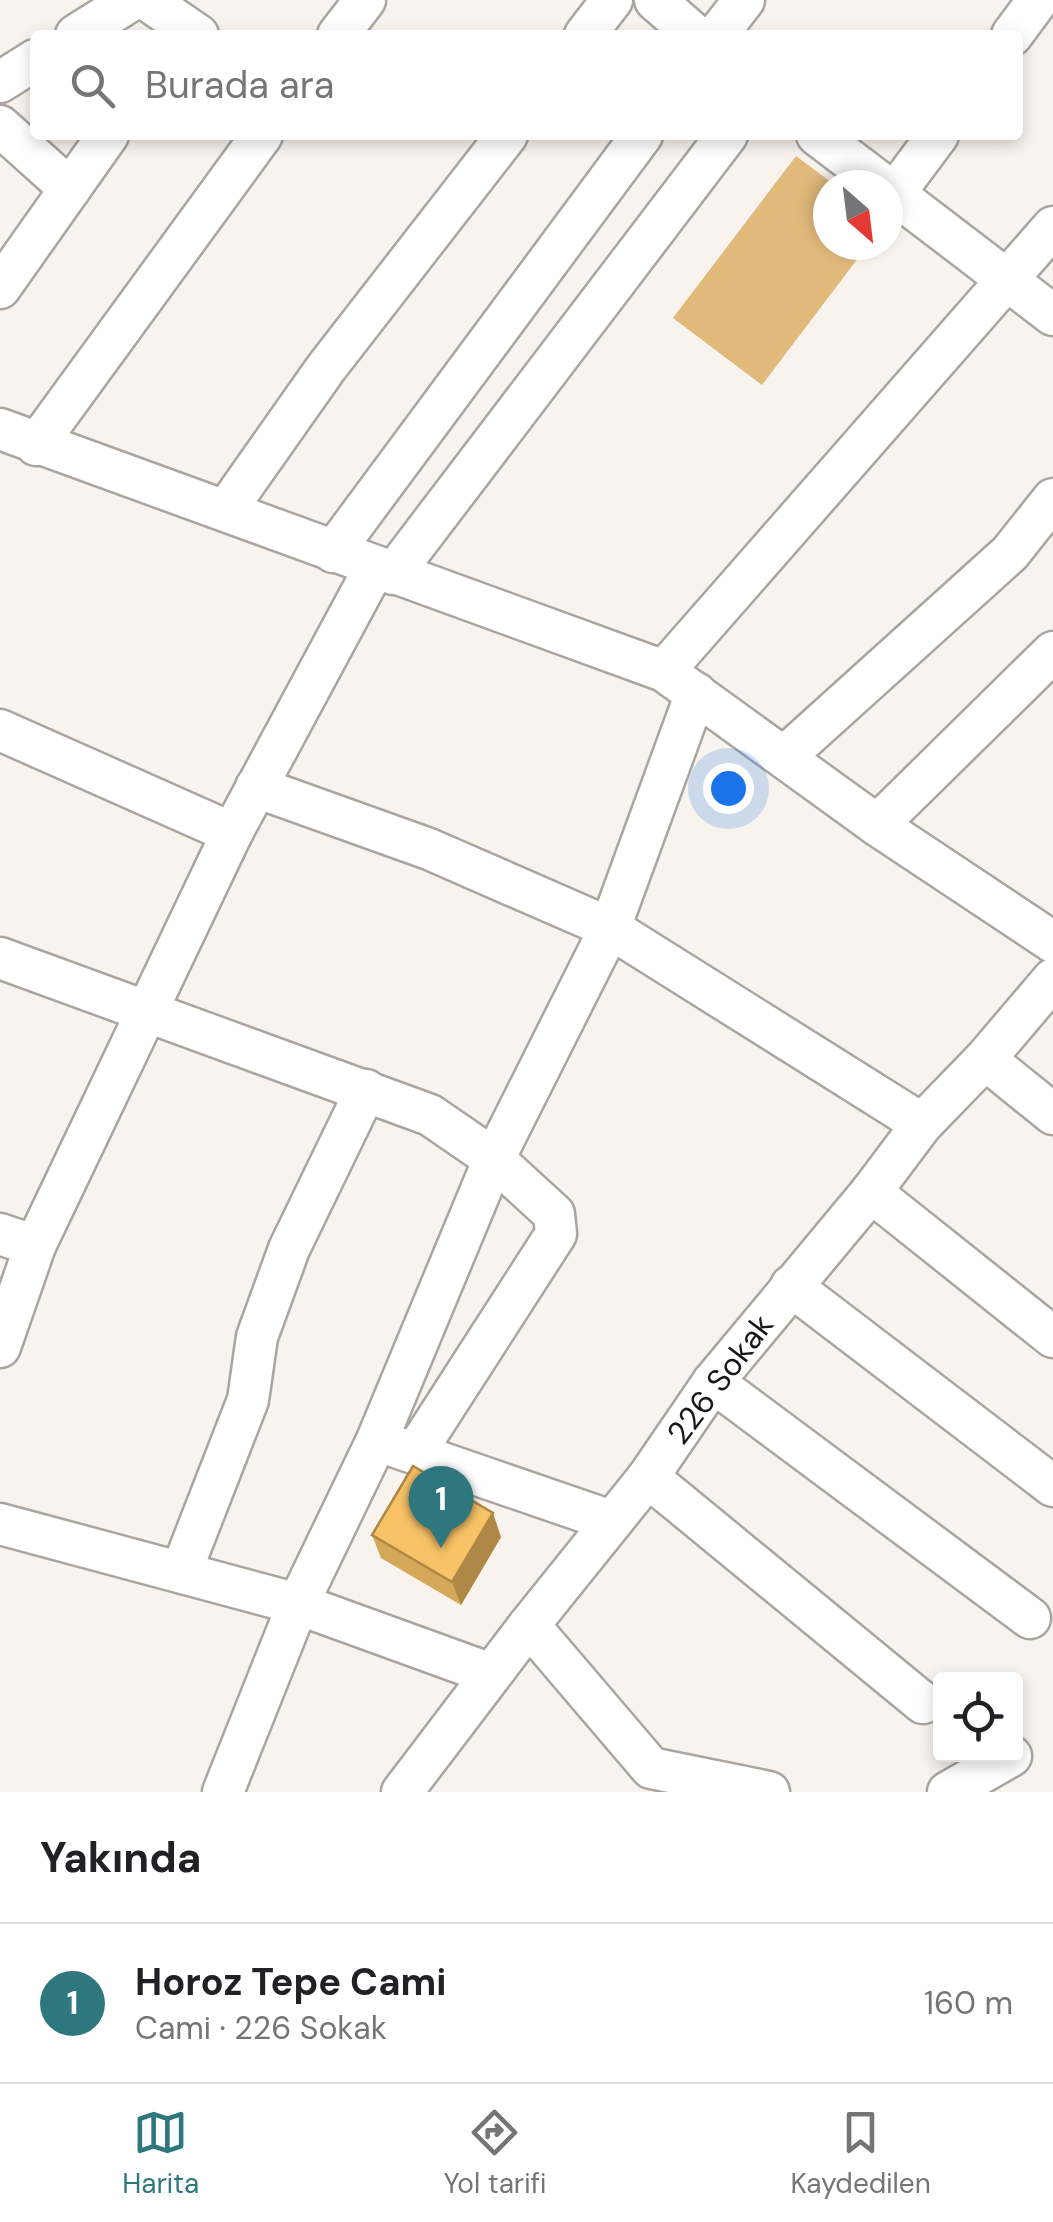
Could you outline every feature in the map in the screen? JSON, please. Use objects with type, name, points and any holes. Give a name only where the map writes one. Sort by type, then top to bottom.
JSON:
[{"type":"street","points":[[84,30],[132,0]]},
{"type":"street","points":[[148,0],[185,30]]},
{"type":"street","points":[[342,30],[365,0]]},
{"type":"street","points":[[589,30],[612,0]]},
{"type":"street","points":[[655,0],[689,30]]},
{"type":"street","points":[[720,30],[744,0]]},
{"type":"street","points":[[1016,30],[1038,0]]},
{"type":"street","points":[[0,82],[30,63]]},
{"type":"street","points":[[0,126],[70,189]]},
{"type":"street","points":[[0,288],[104,140]]},
{"type":"street","points":[[258,140],[18,437],[226,510],[680,682],[877,825],[1053,942]]},
{"type":"street","points":[[226,510],[326,368],[503,140]]},
{"type":"street","points":[[334,552],[638,140]]},
{"type":"street","points":[[0,1347],[18,1240],[148,1010],[256,788],[384,571],[723,140]]},
{"type":"street","points":[[824,140],[863,170]]},
{"type":"street","points":[[903,173],[933,140]]},
{"type":"street","points":[[903,201],[1053,314]]},
{"type":"street","points":[[224,1792],[298,1604],[377,1440],[494,1159],[610,928],[680,682],[1053,227]]},
{"type":"street","points":[[784,757],[1010,553],[1053,499]]},
{"type":"street","points":[[877,825],[1053,652]]},
{"type":"street","points":[[0,730],[232,833]]},
{"type":"street","points":[[256,788],[428,849],[610,928],[922,1124]]},
{"type":"street","points":[[0,958],[430,1114],[494,1159],[554,1214],[556,1234],[415,1454]]},
{"type":"street","name":"226 Sokak","points":[[402,1792],[648,1477],[713,1382],[871,1192],[922,1124],[985,1059],[1053,979]]},
{"type":"street","points":[[985,1059],[1053,1114]]},
{"type":"street","points":[[182,1572],[248,1400],[257,1337],[289,1249],[366,1090]]},
{"type":"street","points":[[871,1192],[1053,1338]]},
{"type":"street","points":[[791,1286],[1053,1486]]},
{"type":"street","points":[[713,1382],[1030,1618]]},
{"type":"street","points":[[377,1440],[611,1521]]},
{"type":"street","points":[[648,1477],[923,1703]]},
{"type":"street","points":[[0,1524],[298,1604],[492,1674]]},
{"type":"street","points":[[530,1625],[649,1780],[769,1792]]},
{"type":"street","points":[[948,1792],[1000,1762]]},
{"type":"shaded area","points":[[796,156],[815,170],[813,260],[857,260],[762,385],[673,318]]},
{"type":"building","points":[[413,1466],[493,1513],[452,1582],[372,1535]]},
{"type":"place","name":"Horoz Tepe Cami","points":[[441,1548]]}]
